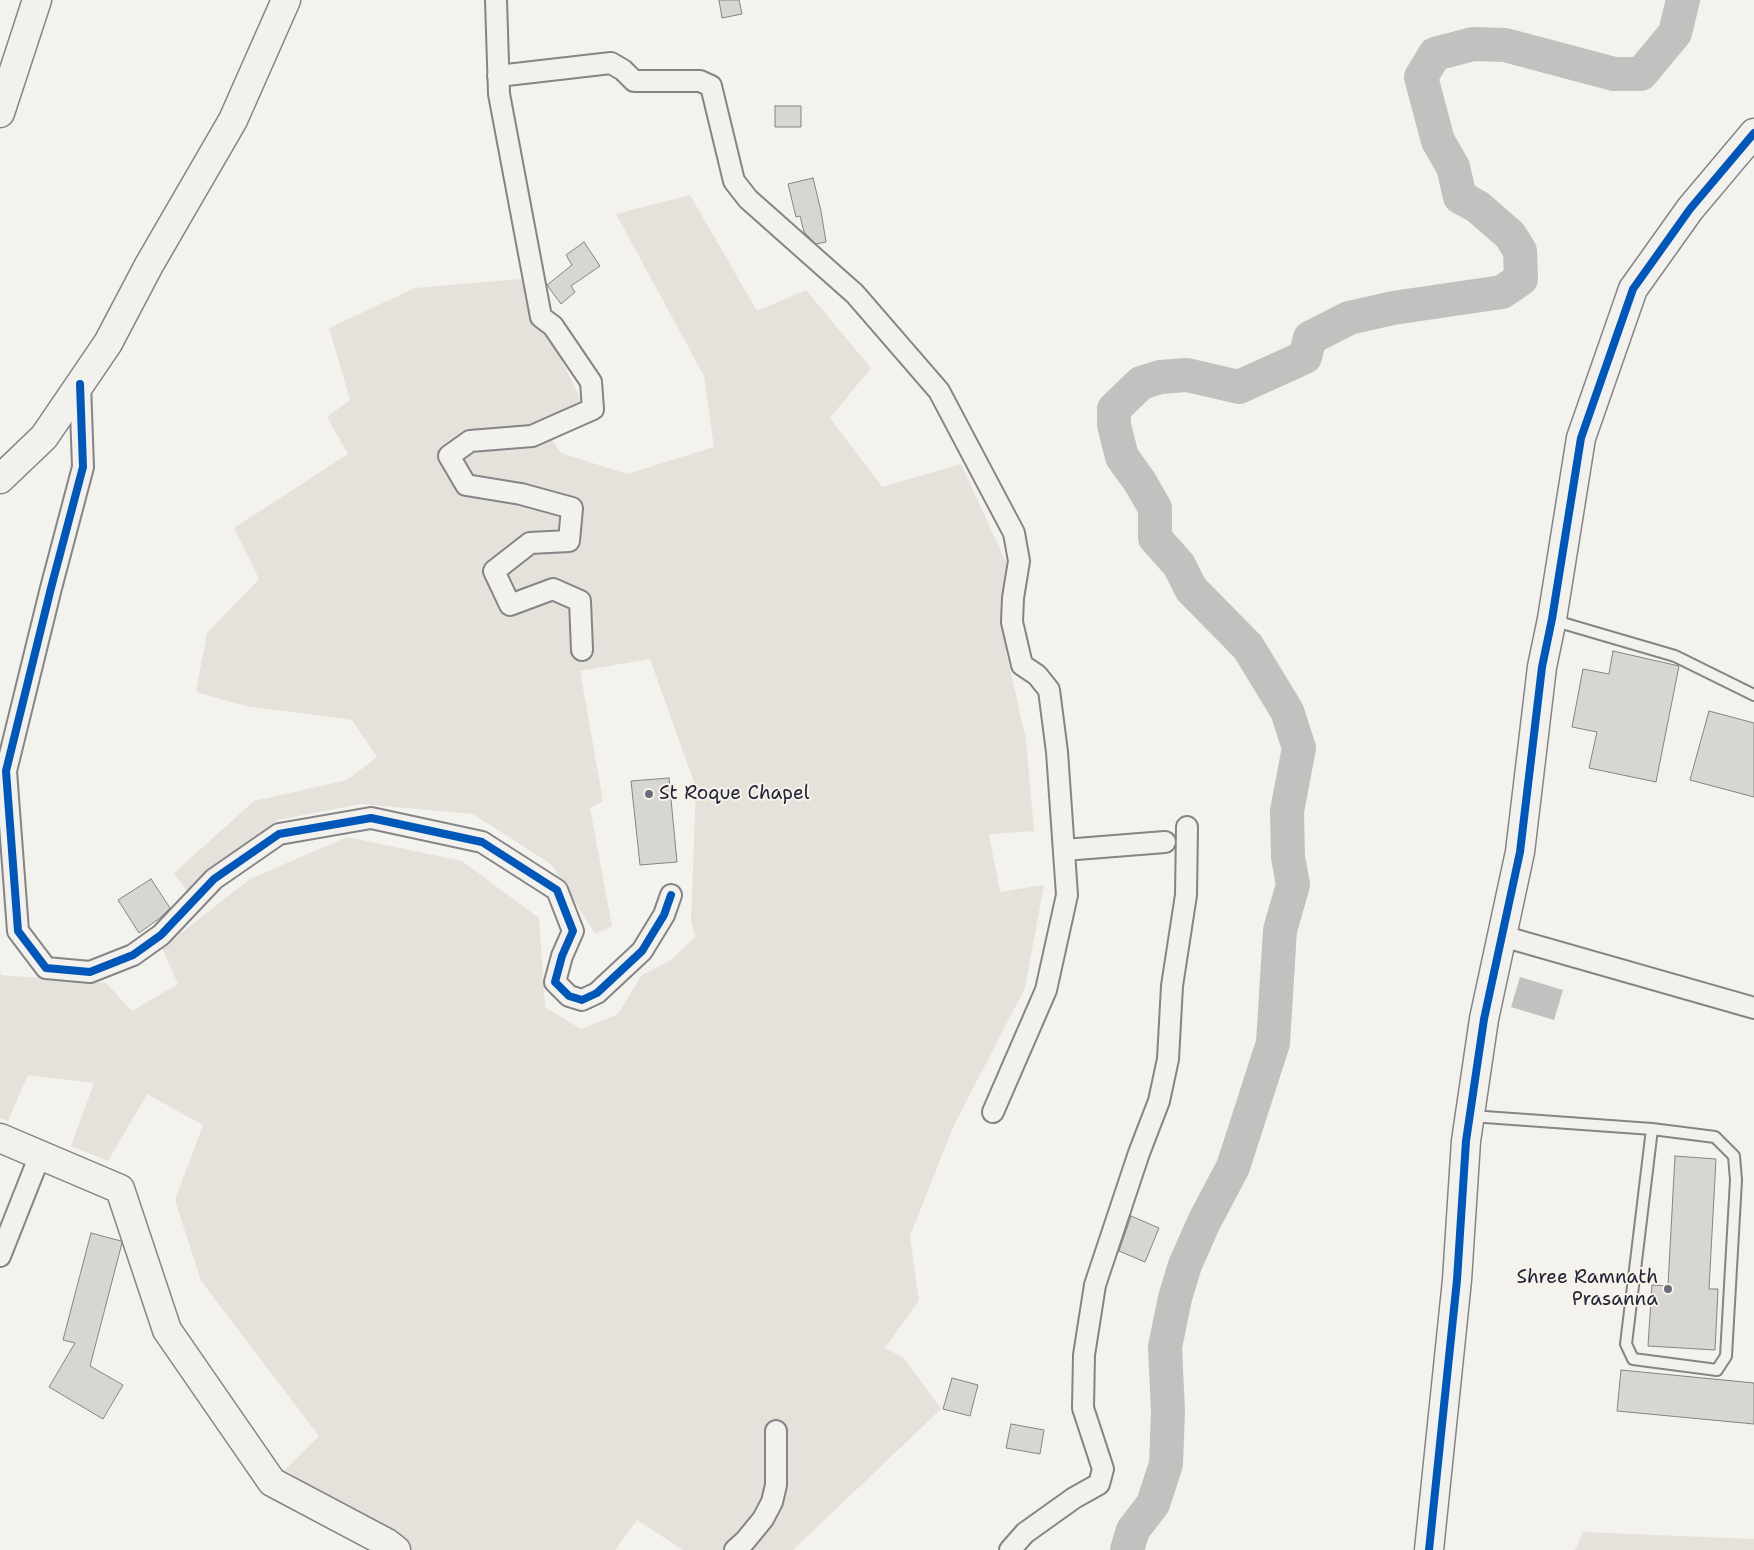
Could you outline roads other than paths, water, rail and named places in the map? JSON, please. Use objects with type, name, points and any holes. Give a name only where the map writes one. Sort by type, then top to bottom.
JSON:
[{"type":"street","points":[[0,113],[36,0]]},
{"type":"street","points":[[1,476],[44,437],[108,343],[149,266],[233,120],[286,0]]},
{"type":"street","points":[[496,0],[499,94],[541,317],[553,326],[592,382],[593,409],[532,436],[470,441],[449,456],[466,485],[521,494],[572,508],[570,541],[530,543],[494,571],[510,605],[553,589],[580,601],[582,650]]},
{"type":"street","points":[[498,76],[611,63],[623,70],[634,81],[700,81],[711,86],[734,181],[748,198],[855,294],[939,391],[1014,533],[1019,561],[1013,598],[1012,622],[1022,665],[1037,675],[1050,690],[1057,752],[1067,895],[1046,990],[993,1112]]},
{"type":"street","points":[[1429,1550],[1457,1280],[1466,1141],[1484,1019],[1520,852],[1542,667],[1552,620],[1581,438],[1633,289],[1690,209],[1754,132]]},
{"type":"street","points":[[80,384],[83,467],[6,772],[18,930],[46,968],[90,972],[133,955],[161,936],[214,879],[279,834],[371,818],[482,842],[557,890],[573,931],[562,956],[555,982],[569,996],[582,1000],[597,993],[642,951],[664,915],[672,895]]},
{"type":"street","points":[[1010,1550],[1025,1532],[1074,1498],[1099,1484],[1103,1469],[1083,1408],[1084,1355],[1095,1284],[1139,1153],[1160,1101],[1168,1060],[1172,986],[1186,895],[1187,827]]},
{"type":"street","points":[[1064,850],[1165,842]]},
{"type":"street","points":[[1502,936],[1754,1008]]},
{"type":"street","points":[[0,1138],[120,1188],[167,1330],[272,1482],[387,1543],[396,1550]]},
{"type":"street","points":[[0,1256],[40,1155]]},
{"type":"street","points":[[735,1550],[763,1519],[772,1502],[776,1486],[776,1431]]},
{"type":"lane","points":[[1552,620],[1675,656],[1754,695]]},
{"type":"lane","points":[[1470,1116],[1652,1129],[1715,1137],[1734,1156],[1736,1180],[1726,1356],[1717,1370],[1633,1359],[1626,1344],[1652,1129]]},
{"type":"waterway","points":[[1127,1550],[1133,1530],[1153,1504],[1166,1464],[1168,1412],[1165,1347],[1175,1298],[1185,1265],[1204,1222],[1233,1167],[1273,1043],[1280,930],[1293,885],[1288,857],[1287,811],[1299,748],[1287,711],[1248,647],[1191,589],[1179,565],[1155,538],[1155,508],[1140,482],[1122,457],[1114,425],[1114,409],[1141,383],[1160,377],[1187,375],[1239,387],[1305,357],[1310,338],[1349,318],[1393,308],[1502,292],[1521,279],[1520,251],[1510,235],[1478,207],[1460,197],[1453,167],[1438,141],[1421,77],[1435,54],[1473,44],[1505,45],[1614,74],[1641,74],[1675,33],[1683,0]]},
{"type":"place","name":"St Roque Chapel","points":[[649,794]]},
{"type":"place","name":"Shree Ramnath Prasanna","points":[[1668,1289]]}]
